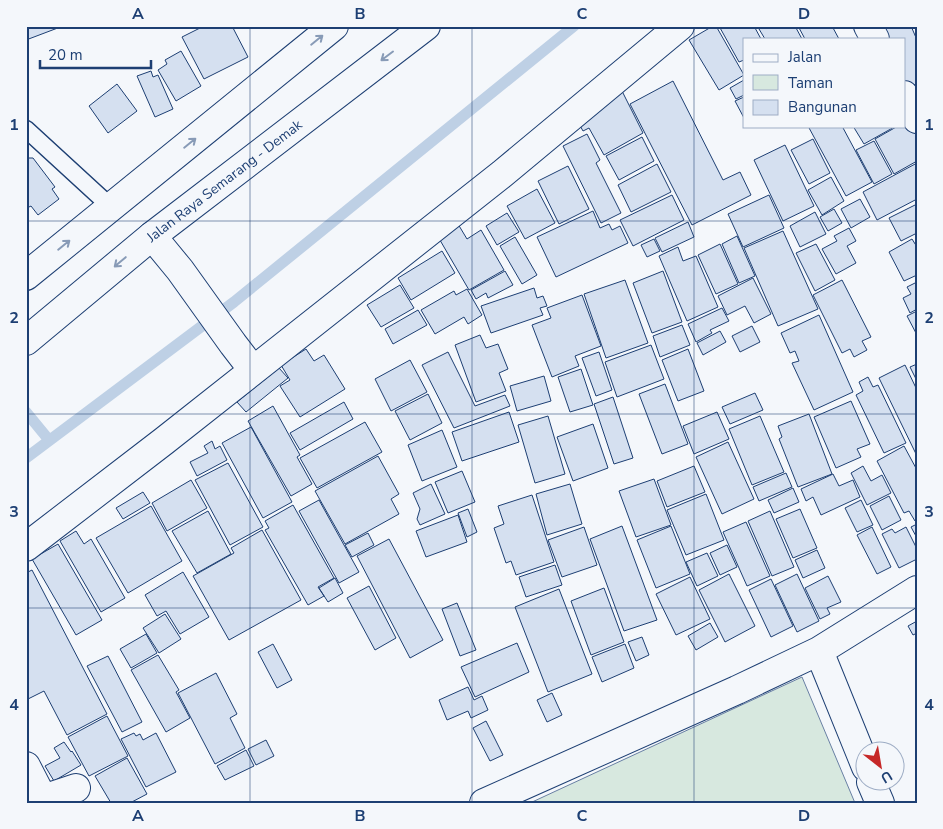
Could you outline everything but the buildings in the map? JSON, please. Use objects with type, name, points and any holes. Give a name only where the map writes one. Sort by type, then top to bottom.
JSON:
[{"type":"main road","points":[[26,276],[334,26]]},
{"type":"main road","name":"Jalan Raya Semarang - Demak","points":[[26,341],[152,236],[426,26]]},
{"type":"main road","points":[[26,547],[164,441],[502,174],[680,26]]},
{"type":"main road","points":[[868,26],[874,38]]},
{"type":"main road","points":[[906,99],[917,119]]},
{"type":"main road","points":[[152,236],[180,270],[253,370]]},
{"type":"main road","points":[[484,803],[737,690],[819,651],[917,590]]},
{"type":"main road","points":[[819,651],[856,742]]},
{"type":"main road","points":[[26,766],[43,799],[76,788]]},
{"type":"lane","points":[[26,129],[111,207]]},
{"type":"green space","points":[[802,677],[855,803],[530,803]]},
{"type":"waterway","points":[[26,458],[234,302],[574,26]]},
{"type":"waterway","points":[[26,412],[49,440]]}]
